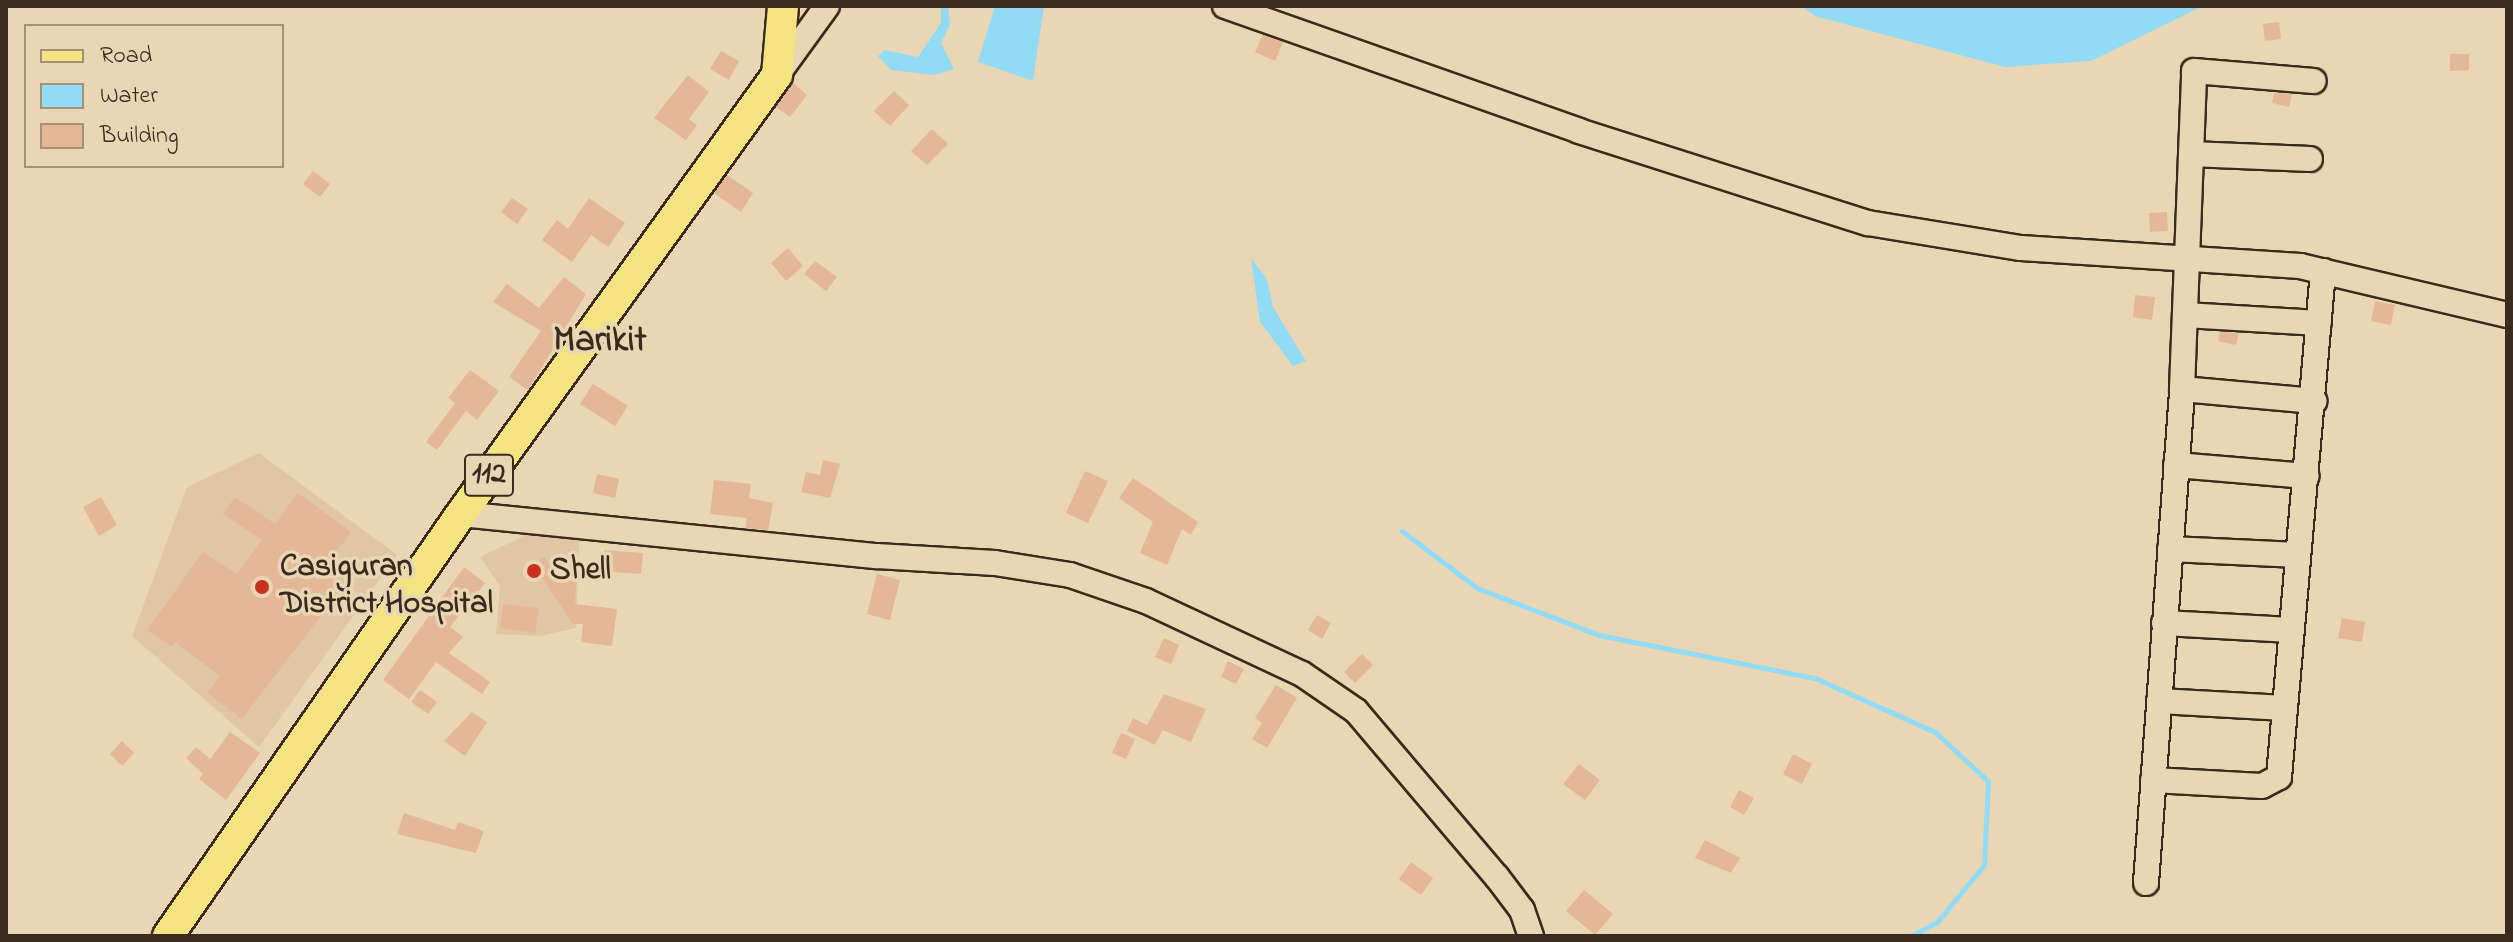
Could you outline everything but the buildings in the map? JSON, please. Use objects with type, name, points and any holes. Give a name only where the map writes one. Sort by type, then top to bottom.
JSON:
[{"type":"main road","points":[[777,75],[783,6]]},
{"type":"main road","name":"112","points":[[168,936],[461,514],[777,75]]},
{"type":"street","points":[[777,75],[827,6]]},
{"type":"street","points":[[1225,6],[1579,131],[1868,223],[2021,248],[2188,258],[2323,271],[2455,307],[2507,315]]},
{"type":"street","points":[[2146,883],[2182,389],[2194,71],[2314,81]]},
{"type":"street","points":[[2191,154],[2310,159]]},
{"type":"street","points":[[2153,780],[2262,786],[2275,782],[2281,768],[2323,271]]},
{"type":"street","points":[[2185,315],[2319,323]]},
{"type":"street","points":[[2182,389],[2314,401]]},
{"type":"street","points":[[2176,465],[2307,476]]},
{"type":"street","points":[[461,514],[877,556],[995,563],[1070,575],[1146,601],[1302,674],[1356,711],[1497,877],[1522,910],[1531,936]]},
{"type":"street","points":[[2170,549],[2298,555]]},
{"type":"street","points":[[2164,623],[2291,630]]},
{"type":"street","points":[[2159,701],[2285,708]]},
{"type":"shaded area","name":"Casiguran District Hospital","points":[[259,453],[397,555],[259,747],[132,636],[187,487]]},
{"type":"shaded area","name":"Shell","points":[[528,534],[579,539],[576,628],[540,636],[496,634],[500,586],[480,557]]},
{"type":"water","points":[[941,6],[948,6],[950,25],[941,43],[954,69],[934,75],[891,70],[878,56],[885,50],[918,57],[941,23]]},
{"type":"water","points":[[995,6],[1044,6],[1033,81],[978,62]]},
{"type":"water","points":[[1801,6],[2203,6],[2091,61],[2005,67],[1815,16]]},
{"type":"water","points":[[1251,258],[1267,279],[1273,307],[1306,361],[1293,366],[1260,322]]},
{"type":"waterway","points":[[1402,531],[1477,588],[1599,635],[1815,678],[1935,732],[1988,781],[1984,865],[1937,922],[1911,936]]},
{"type":"place","name":"Shell","points":[[534,571]]},
{"type":"place","name":"Casiguran District Hospital","points":[[262,587]]},
{"type":"district","name":"Marikit","points":[[600,342]]}]
